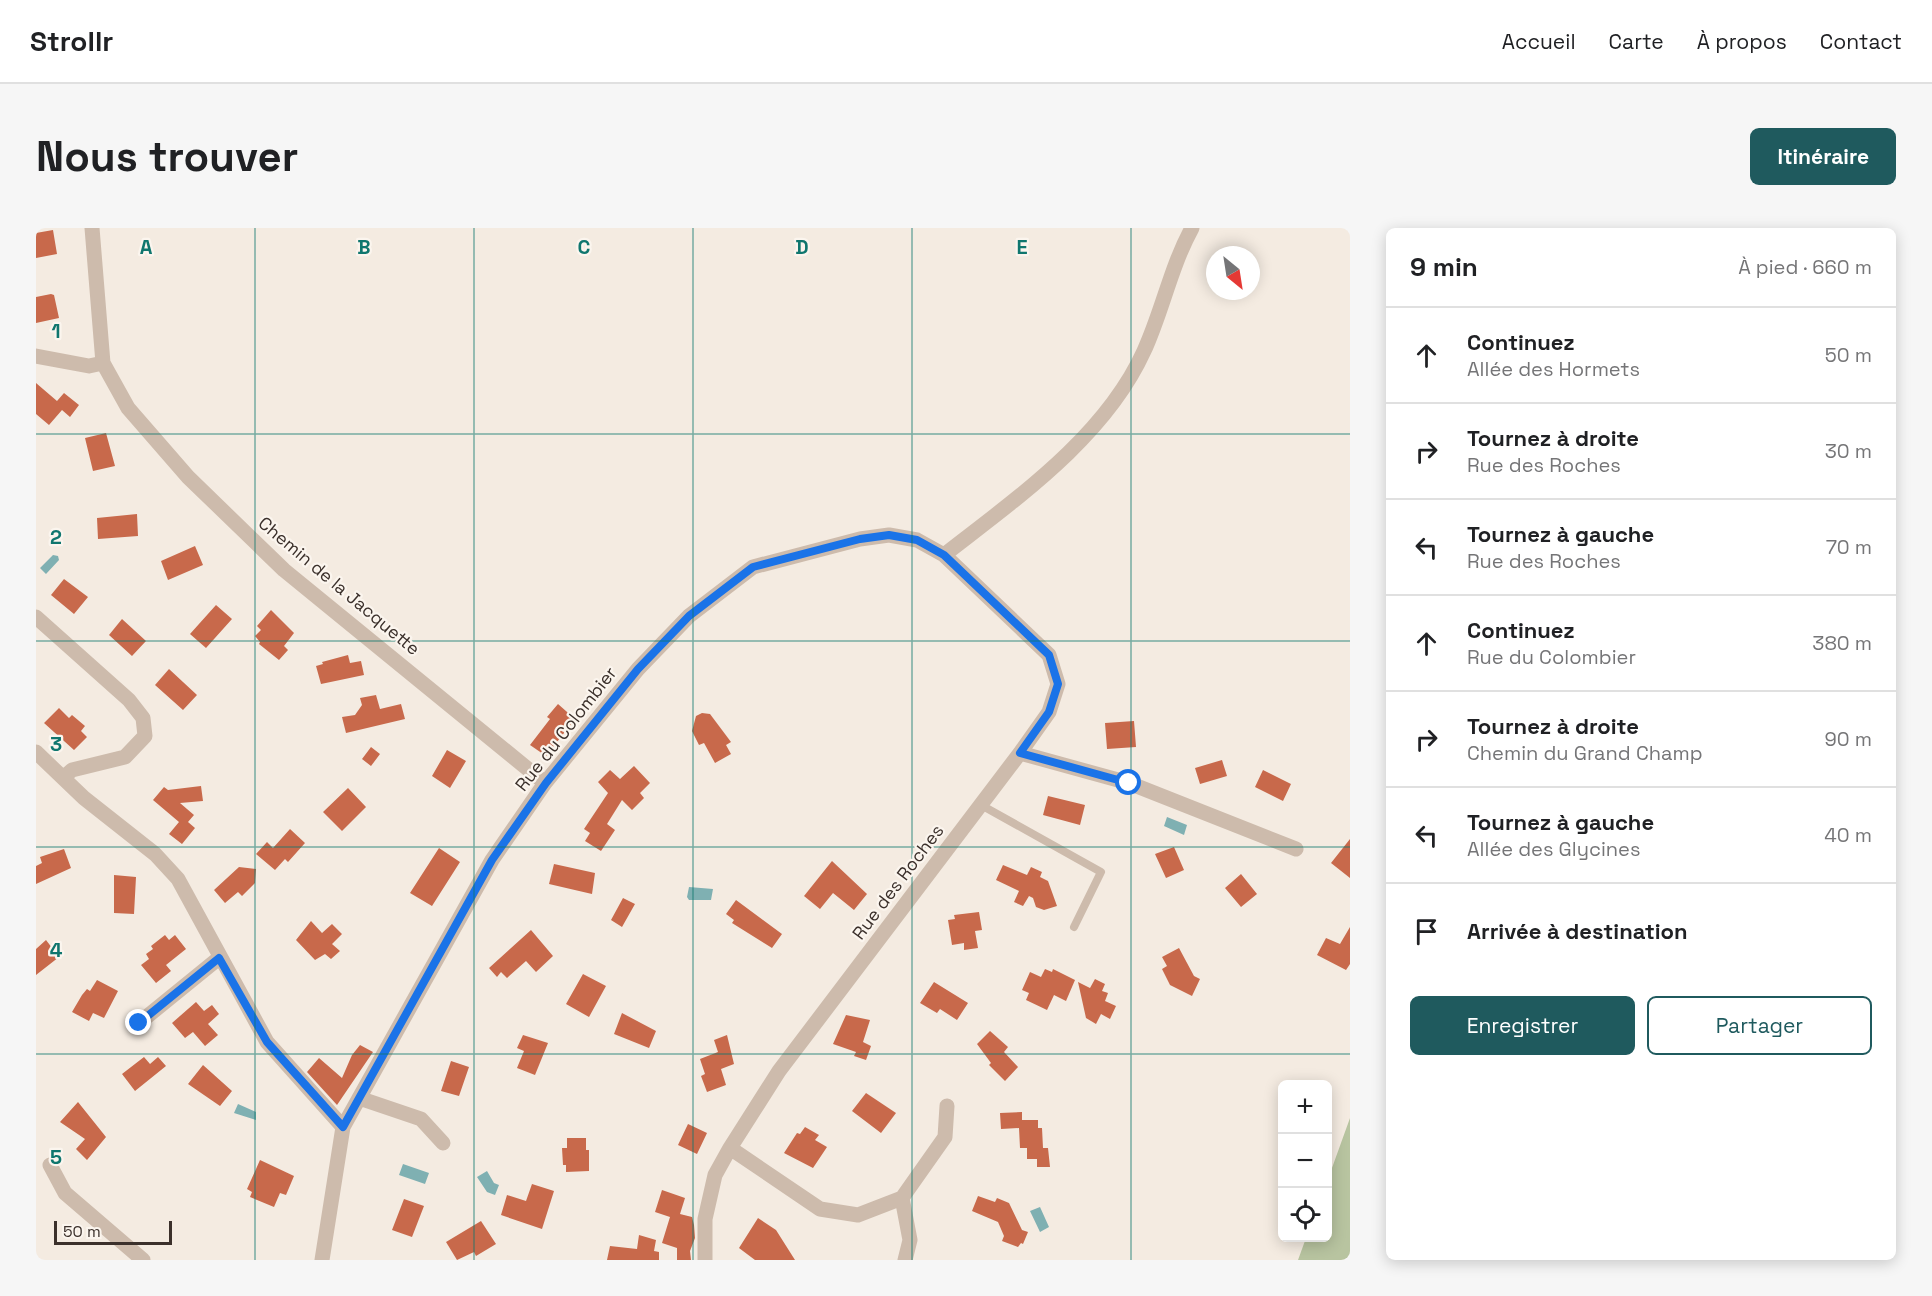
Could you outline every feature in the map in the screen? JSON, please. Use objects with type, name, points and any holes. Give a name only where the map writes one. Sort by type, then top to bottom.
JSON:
[{"type":"street","name":"Chemin de la Jacquette","points":[[92,228],[103,363],[128,408],[180,469],[276,562],[546,783]]},
{"type":"street","points":[[944,555],[1054,468],[1109,407],[1143,353],[1192,228]]},
{"type":"street","points":[[36,356],[89,366],[103,363]]},
{"type":"street","name":"Rue du Colombier","points":[[322,1260],[343,1127],[492,860],[546,783],[638,669],[681,623],[753,567],[860,539],[889,535],[917,540],[944,555]]},
{"type":"street","name":"Rue des Roches","points":[[705,1260],[705,1219],[712,1186],[715,1175],[730,1148],[779,1071],[981,806],[1049,712],[1058,684],[1049,655],[944,555]]},
{"type":"street","points":[[36,617],[129,700],[143,718],[146,736],[125,757],[72,770],[63,778]]},
{"type":"street","points":[[36,752],[84,798],[155,854],[178,879],[219,958],[267,1042],[343,1127]]},
{"type":"street","points":[[1020,753],[1129,783],[1296,849]]},
{"type":"street","points":[[139,1023],[219,958]]},
{"type":"street","points":[[360,1098],[421,1119],[443,1143]]},
{"type":"street","points":[[730,1148],[820,1209],[858,1215],[902,1198],[945,1137],[946,1106]]},
{"type":"street","points":[[50,1165],[65,1193],[143,1260]]},
{"type":"street","points":[[902,1198],[910,1240],[905,1260]]},
{"type":"lane","points":[[981,806],[1101,872],[1074,927]]},
{"type":"green space","points":[[1350,1118],[1350,1260],[1298,1260],[1305,1242],[1332,1242],[1332,1168]]},
{"type":"water","points":[[53,555],[58,556],[59,560],[46,574],[40,568]]},
{"type":"water","points":[[1167,817],[1187,825],[1184,835],[1164,826]]},
{"type":"water","points":[[689,887],[713,889],[711,900],[689,900],[687,897]]},
{"type":"water","points":[[238,1104],[256,1112],[256,1120],[234,1113]]},
{"type":"water","points":[[403,1164],[429,1173],[425,1184],[399,1175]]},
{"type":"water","points":[[487,1171],[494,1183],[499,1185],[495,1195],[487,1192],[477,1177]]},
{"type":"water","points":[[1040,1207],[1049,1227],[1040,1232],[1030,1211]]},
{"type":"building","points":[[53,230],[57,254],[36,258],[36,233]]},
{"type":"building","points":[[54,295],[59,318],[36,323],[36,297]]},
{"type":"building","points":[[36,383],[57,401],[64,393],[79,405],[70,417],[62,410],[49,425],[36,414]]},
{"type":"building","points":[[106,433],[115,466],[93,471],[85,438]]},
{"type":"building","points":[[137,514],[138,536],[98,539],[97,518]]},
{"type":"building","points":[[195,546],[203,565],[168,580],[161,561]]},
{"type":"building","points":[[64,579],[88,597],[74,614],[51,595]]},
{"type":"building","points":[[216,605],[232,619],[206,648],[190,634]]},
{"type":"building","points":[[271,610],[294,633],[284,646],[288,650],[279,660],[259,644],[255,636],[261,630],[257,626]]},
{"type":"building","points":[[122,619],[146,641],[132,656],[109,635]]},
{"type":"building","points":[[348,655],[350,663],[361,661],[364,675],[321,684],[316,666],[323,664],[322,662]]},
{"type":"building","points":[[169,669],[197,695],[183,710],[155,685]]},
{"type":"building","points":[[376,695],[380,709],[401,704],[405,719],[346,733],[342,717],[355,715],[362,705],[360,698]]},
{"type":"building","points":[[558,704],[575,719],[546,756],[530,745],[550,719],[547,717]]},
{"type":"building","points":[[59,708],[69,718],[72,715],[85,726],[81,731],[87,737],[74,750],[44,723]]},
{"type":"building","points":[[702,713],[710,714],[731,742],[726,745],[731,754],[715,763],[704,743],[699,745],[692,731],[696,716]]},
{"type":"building","points":[[1134,721],[1136,747],[1107,749],[1105,723]]},
{"type":"building","points":[[371,747],[380,754],[371,766],[362,759]]},
{"type":"building","points":[[447,750],[466,761],[450,788],[432,776]]},
{"type":"building","points":[[1222,760],[1227,776],[1200,784],[1195,768]]},
{"type":"building","points":[[634,766],[650,783],[640,793],[644,798],[632,810],[622,800],[607,824],[615,830],[601,851],[585,841],[590,833],[584,829],[608,793],[598,782],[610,770],[620,779]]},
{"type":"building","points":[[1263,770],[1291,784],[1283,801],[1255,787]]},
{"type":"building","points":[[201,786],[203,801],[180,803],[194,815],[188,822],[195,828],[182,844],[169,834],[179,822],[153,800],[164,787],[168,790]]},
{"type":"building","points":[[348,788],[366,807],[342,831],[323,812]]},
{"type":"building","points":[[1048,796],[1085,805],[1080,825],[1043,815]]},
{"type":"building","points":[[290,829],[305,843],[288,862],[285,859],[275,870],[256,854],[267,842],[273,848]]},
{"type":"building","points":[[1350,839],[1350,878],[1331,863]]},
{"type":"building","points":[[1174,847],[1184,870],[1166,878],[1155,854]]},
{"type":"building","points":[[439,848],[460,862],[432,906],[410,893]]},
{"type":"building","points":[[64,849],[71,868],[36,884],[36,866],[42,863],[40,857]]},
{"type":"building","points":[[832,861],[867,894],[854,910],[833,893],[820,909],[804,896]]},
{"type":"building","points":[[554,864],[595,873],[592,894],[549,884]]},
{"type":"building","points":[[1003,865],[1027,875],[1031,867],[1042,872],[1040,877],[1048,881],[1057,906],[1044,910],[1036,907],[1033,898],[1029,896],[1023,906],[1014,902],[1019,891],[996,880]]},
{"type":"building","points":[[239,867],[256,869],[255,883],[242,896],[238,892],[225,903],[214,890]]},
{"type":"building","points":[[1241,874],[1257,894],[1241,907],[1225,888]]},
{"type":"building","points":[[114,875],[136,877],[134,914],[114,913]]},
{"type":"building","points":[[623,898],[635,904],[622,927],[611,920]]},
{"type":"building","points":[[736,900],[782,934],[772,948],[732,923],[734,920],[726,914]]},
{"type":"building","points":[[979,912],[982,930],[975,931],[978,948],[964,950],[964,943],[952,945],[948,920],[955,919],[954,915]]},
{"type":"building","points":[[311,921],[322,933],[332,924],[342,934],[332,944],[340,951],[331,959],[325,954],[315,960],[296,940]]},
{"type":"building","points":[[1350,927],[1350,964],[1346,970],[1317,955],[1326,938],[1340,944]]},
{"type":"building","points":[[531,930],[553,956],[536,972],[526,961],[507,978],[501,972],[497,977],[489,968]]},
{"type":"building","points":[[165,935],[169,940],[175,935],[186,949],[166,965],[171,971],[156,983],[141,965],[149,959],[146,954],[153,949],[151,946]]},
{"type":"building","points":[[46,940],[59,957],[36,975],[36,949]]},
{"type":"building","points":[[1179,948],[1194,976],[1200,979],[1192,996],[1170,985],[1162,969],[1167,966],[1162,957]]},
{"type":"building","points":[[1045,969],[1052,972],[1053,969],[1075,980],[1066,1001],[1054,995],[1047,1010],[1026,1000],[1029,993],[1022,990],[1030,972],[1041,977]]},
{"type":"building","points":[[583,974],[606,986],[589,1017],[566,1004]]},
{"type":"building","points":[[1095,979],[1105,984],[1102,991],[1108,993],[1105,1001],[1116,1006],[1110,1019],[1101,1014],[1096,1024],[1086,1018],[1078,982],[1090,988]]},
{"type":"building","points":[[97,980],[118,991],[104,1018],[93,1013],[89,1021],[72,1012],[82,995],[87,989],[90,991]]},
{"type":"building","points":[[934,982],[968,1003],[957,1020],[940,1009],[937,1013],[920,1003]]},
{"type":"building","points":[[196,1002],[204,1011],[212,1005],[219,1014],[208,1024],[218,1035],[205,1046],[193,1032],[185,1038],[172,1023]]},
{"type":"building","points":[[622,1013],[656,1031],[649,1048],[614,1034]]},
{"type":"building","points":[[846,1015],[870,1020],[863,1042],[871,1046],[866,1060],[854,1056],[856,1052],[833,1044]]},
{"type":"building","points":[[990,1031],[1008,1047],[1004,1052],[1018,1067],[1005,1081],[989,1065],[991,1063],[977,1044]]},
{"type":"building","points":[[523,1035],[548,1043],[535,1075],[517,1068],[524,1051],[517,1048]]},
{"type":"building","points":[[727,1035],[734,1064],[721,1069],[726,1085],[707,1092],[701,1076],[705,1074],[700,1059],[718,1052],[714,1040]]},
{"type":"building","points":[[360,1045],[373,1052],[337,1105],[307,1072],[319,1058],[342,1078],[352,1055]]},
{"type":"building","points":[[144,1057],[150,1064],[158,1057],[166,1066],[135,1091],[122,1074]]},
{"type":"building","points":[[451,1061],[469,1067],[459,1096],[441,1091]]},
{"type":"building","points":[[203,1065],[232,1091],[220,1106],[188,1084]]},
{"type":"building","points":[[866,1093],[896,1113],[881,1133],[852,1111]]},
{"type":"building","points":[[78,1102],[106,1137],[87,1160],[76,1149],[85,1139],[60,1122]]},
{"type":"building","points":[[1022,1112],[1022,1120],[1038,1120],[1038,1128],[1042,1128],[1043,1148],[1048,1148],[1050,1167],[1037,1167],[1037,1159],[1027,1159],[1027,1148],[1020,1148],[1019,1128],[1001,1129],[1000,1113]]},
{"type":"building","points":[[688,1124],[707,1133],[697,1154],[678,1145]]},
{"type":"building","points":[[805,1127],[819,1135],[815,1140],[827,1147],[813,1168],[784,1153],[797,1133],[800,1134]]},
{"type":"building","points":[[567,1138],[586,1138],[586,1150],[589,1150],[589,1171],[566,1172],[566,1165],[563,1165],[562,1148],[567,1148]]},
{"type":"building","points":[[260,1160],[294,1176],[286,1195],[280,1193],[274,1207],[250,1197],[252,1192],[247,1189]]},
{"type":"building","points":[[532,1184],[554,1191],[542,1229],[501,1215],[507,1195],[526,1201]]},
{"type":"building","points":[[662,1190],[685,1198],[680,1214],[692,1217],[694,1225],[695,1238],[690,1251],[691,1260],[677,1260],[677,1248],[662,1243],[670,1217],[655,1212]]},
{"type":"building","points":[[978,1196],[995,1202],[997,1198],[1009,1203],[1022,1230],[1028,1232],[1023,1244],[1021,1243],[1018,1247],[1002,1241],[1004,1236],[998,1222],[972,1211]]},
{"type":"building","points":[[404,1199],[424,1206],[412,1237],[392,1230]]},
{"type":"building","points":[[758,1218],[776,1230],[795,1260],[755,1260],[739,1248]]},
{"type":"building","points":[[481,1221],[496,1244],[476,1256],[474,1252],[457,1260],[446,1242]]},
{"type":"building","points":[[639,1235],[656,1240],[654,1251],[659,1252],[659,1260],[607,1260],[610,1246],[637,1249]]},
{"type":"route","points":[[139,1023],[219,958],[267,1042],[309,1092],[343,1127],[492,860],[546,783],[638,669],[689,616],[753,567],[860,539],[889,535],[917,540],[944,555],[1049,655],[1058,684],[1049,712],[1020,753],[1129,783]]}]
